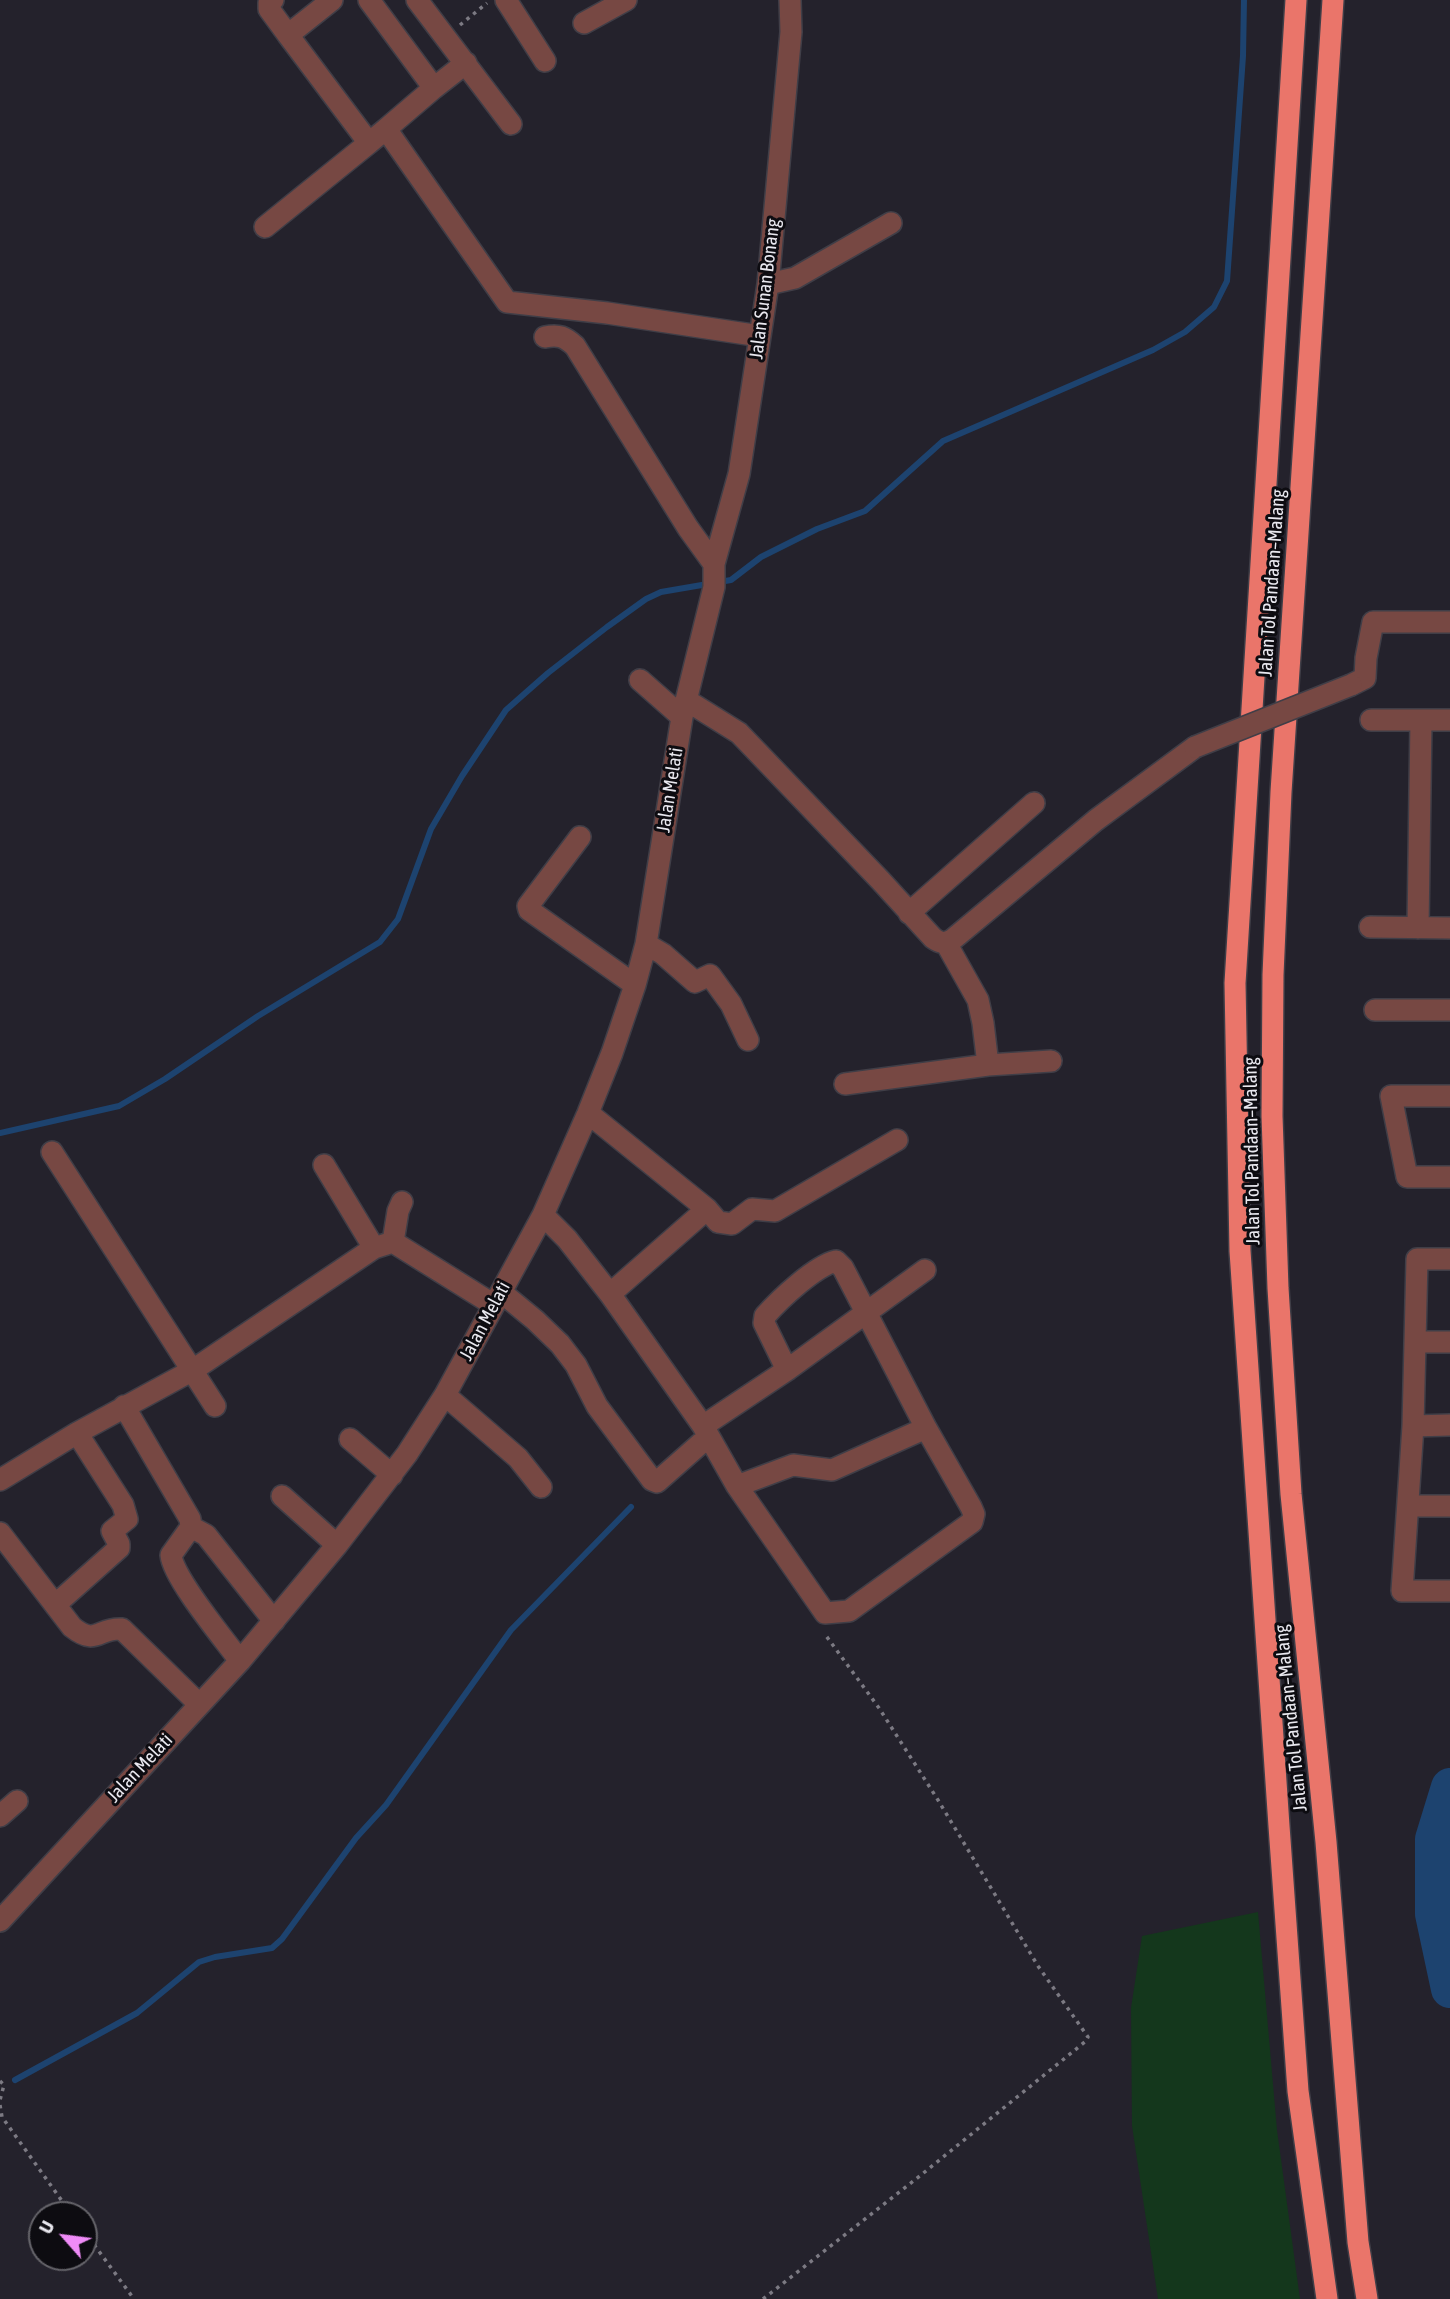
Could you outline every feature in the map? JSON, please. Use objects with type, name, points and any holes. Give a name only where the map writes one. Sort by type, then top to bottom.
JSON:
[{"type":"highway","name":"Jalan Tol Pandaan–Malang","points":[[1296,0],[1235,983],[1240,1251],[1278,1812],[1298,2091],[1327,2299]]},
{"type":"highway","name":"Jalan Tol Pandaan–Malang","points":[[1333,0],[1281,792],[1273,975],[1272,1116],[1278,1287],[1291,1494],[1326,1842],[1358,2242],[1367,2299]]},
{"type":"street","points":[[272,0],[269,9],[369,143]]},
{"type":"street","points":[[288,35],[332,0]]},
{"type":"street","points":[[369,0],[434,88]]},
{"type":"street","points":[[417,0],[512,124]]},
{"type":"street","points":[[506,0],[545,61]]},
{"type":"street","points":[[584,23],[626,0]]},
{"type":"street","name":"Jalan Sunan Bonang","points":[[714,575],[739,474],[768,284],[791,32],[790,0]]},
{"type":"street","points":[[265,227],[466,63]]},
{"type":"street","points":[[386,129],[507,302],[607,313],[760,336]]},
{"type":"street","points":[[768,284],[795,278],[891,223]]},
{"type":"street","points":[[545,337],[565,337],[575,346],[688,528],[714,575]]},
{"type":"street","name":"Jalan Melati","points":[[0,1921],[240,1661],[392,1475],[445,1395],[543,1215],[612,1053],[635,985],[654,949],[684,708],[714,575]]},
{"type":"street","points":[[640,680],[684,708],[739,733],[933,938],[946,943],[1096,820],[1195,747],[1365,678],[1373,622],[1450,622]]},
{"type":"street","points":[[1371,720],[1450,720]]},
{"type":"street","points":[[1418,928],[1421,720]]},
{"type":"street","points":[[909,913],[1034,803]]},
{"type":"street","points":[[580,837],[528,906],[528,910],[635,985]]},
{"type":"street","points":[[1370,927],[1450,928]]},
{"type":"street","points":[[946,943],[978,1000],[988,1065]]},
{"type":"street","points":[[654,949],[695,982],[710,975],[731,1004],[748,1040]]},
{"type":"street","points":[[1375,1010],[1450,1010]]},
{"type":"street","points":[[845,1084],[988,1065],[1051,1061]]},
{"type":"street","points":[[1450,1096],[1391,1096],[1407,1177],[1450,1177]]},
{"type":"street","points":[[588,1113],[707,1209],[719,1222],[732,1224],[752,1209],[775,1211],[897,1140]]},
{"type":"street","points":[[52,1152],[215,1406]]},
{"type":"street","points":[[324,1165],[384,1245],[498,1298],[535,1320],[560,1344],[576,1365],[597,1406],[652,1480],[657,1482],[704,1438],[787,1370],[925,1270]]},
{"type":"street","points":[[0,1480],[124,1406],[193,1370],[384,1245],[402,1202]]},
{"type":"street","points":[[610,1293],[707,1209]]},
{"type":"street","points":[[543,1215],[568,1240],[610,1293],[704,1438],[823,1612],[836,1614],[849,1611],[953,1538],[974,1518],[971,1507],[926,1429],[843,1268],[836,1261],[810,1276],[765,1316],[764,1323],[787,1370]]},
{"type":"street","points":[[1450,1259],[1417,1259],[1413,1426],[1402,1591],[1450,1591]]},
{"type":"street","points":[[1416,1342],[1450,1342]]},
{"type":"street","points":[[445,1395],[518,1458],[541,1487]]},
{"type":"street","points":[[124,1406],[190,1519],[191,1527],[172,1555],[172,1562],[181,1580],[240,1661]]},
{"type":"street","points":[[1413,1426],[1450,1425]]},
{"type":"street","points":[[737,1486],[793,1465],[832,1469],[926,1429]]},
{"type":"street","points":[[55,1605],[119,1548],[112,1531],[127,1519],[123,1505],[77,1433]]},
{"type":"street","points":[[350,1439],[392,1475]]},
{"type":"street","points":[[282,1496],[337,1545]]},
{"type":"street","points":[[1409,1506],[1450,1506]]},
{"type":"street","points":[[191,1527],[206,1535],[274,1621]]},
{"type":"street","points":[[0,1533],[72,1627],[83,1636],[90,1637],[122,1629],[199,1704]]},
{"type":"street","points":[[0,1816],[17,1801]]},
{"type":"path","points":[[446,36],[491,0]]},
{"type":"path","points":[[763,2299],[921,2175],[1086,2041],[1088,2036],[1038,1966],[938,1800],[879,1709],[823,1632]]},
{"type":"path","points":[[0,2081],[4,2085],[0,2100]]},
{"type":"path","points":[[0,2105],[2,2117],[62,2201]]},
{"type":"path","points":[[98,2250],[134,2299]]},
{"type":"green space","points":[[1258,1912],[1277,2130],[1300,2299],[1158,2299],[1132,2126],[1131,2008],[1142,1936]]},
{"type":"waterway","points":[[0,1133],[119,1106],[165,1079],[258,1016],[380,942],[398,919],[431,829],[506,710],[548,673],[646,599],[661,592],[731,580],[761,557],[817,529],[865,511],[943,441],[1153,350],[1185,332],[1214,307],[1227,281],[1243,56],[1244,0]]},
{"type":"waterway","points":[[15,2080],[137,2013],[199,1962],[272,1948],[282,1939],[356,1838],[386,1805],[511,1630],[631,1507]]},
{"type":"waterway","points":[[1450,1787],[1434,1839],[1434,1914],[1450,1989]]}]
